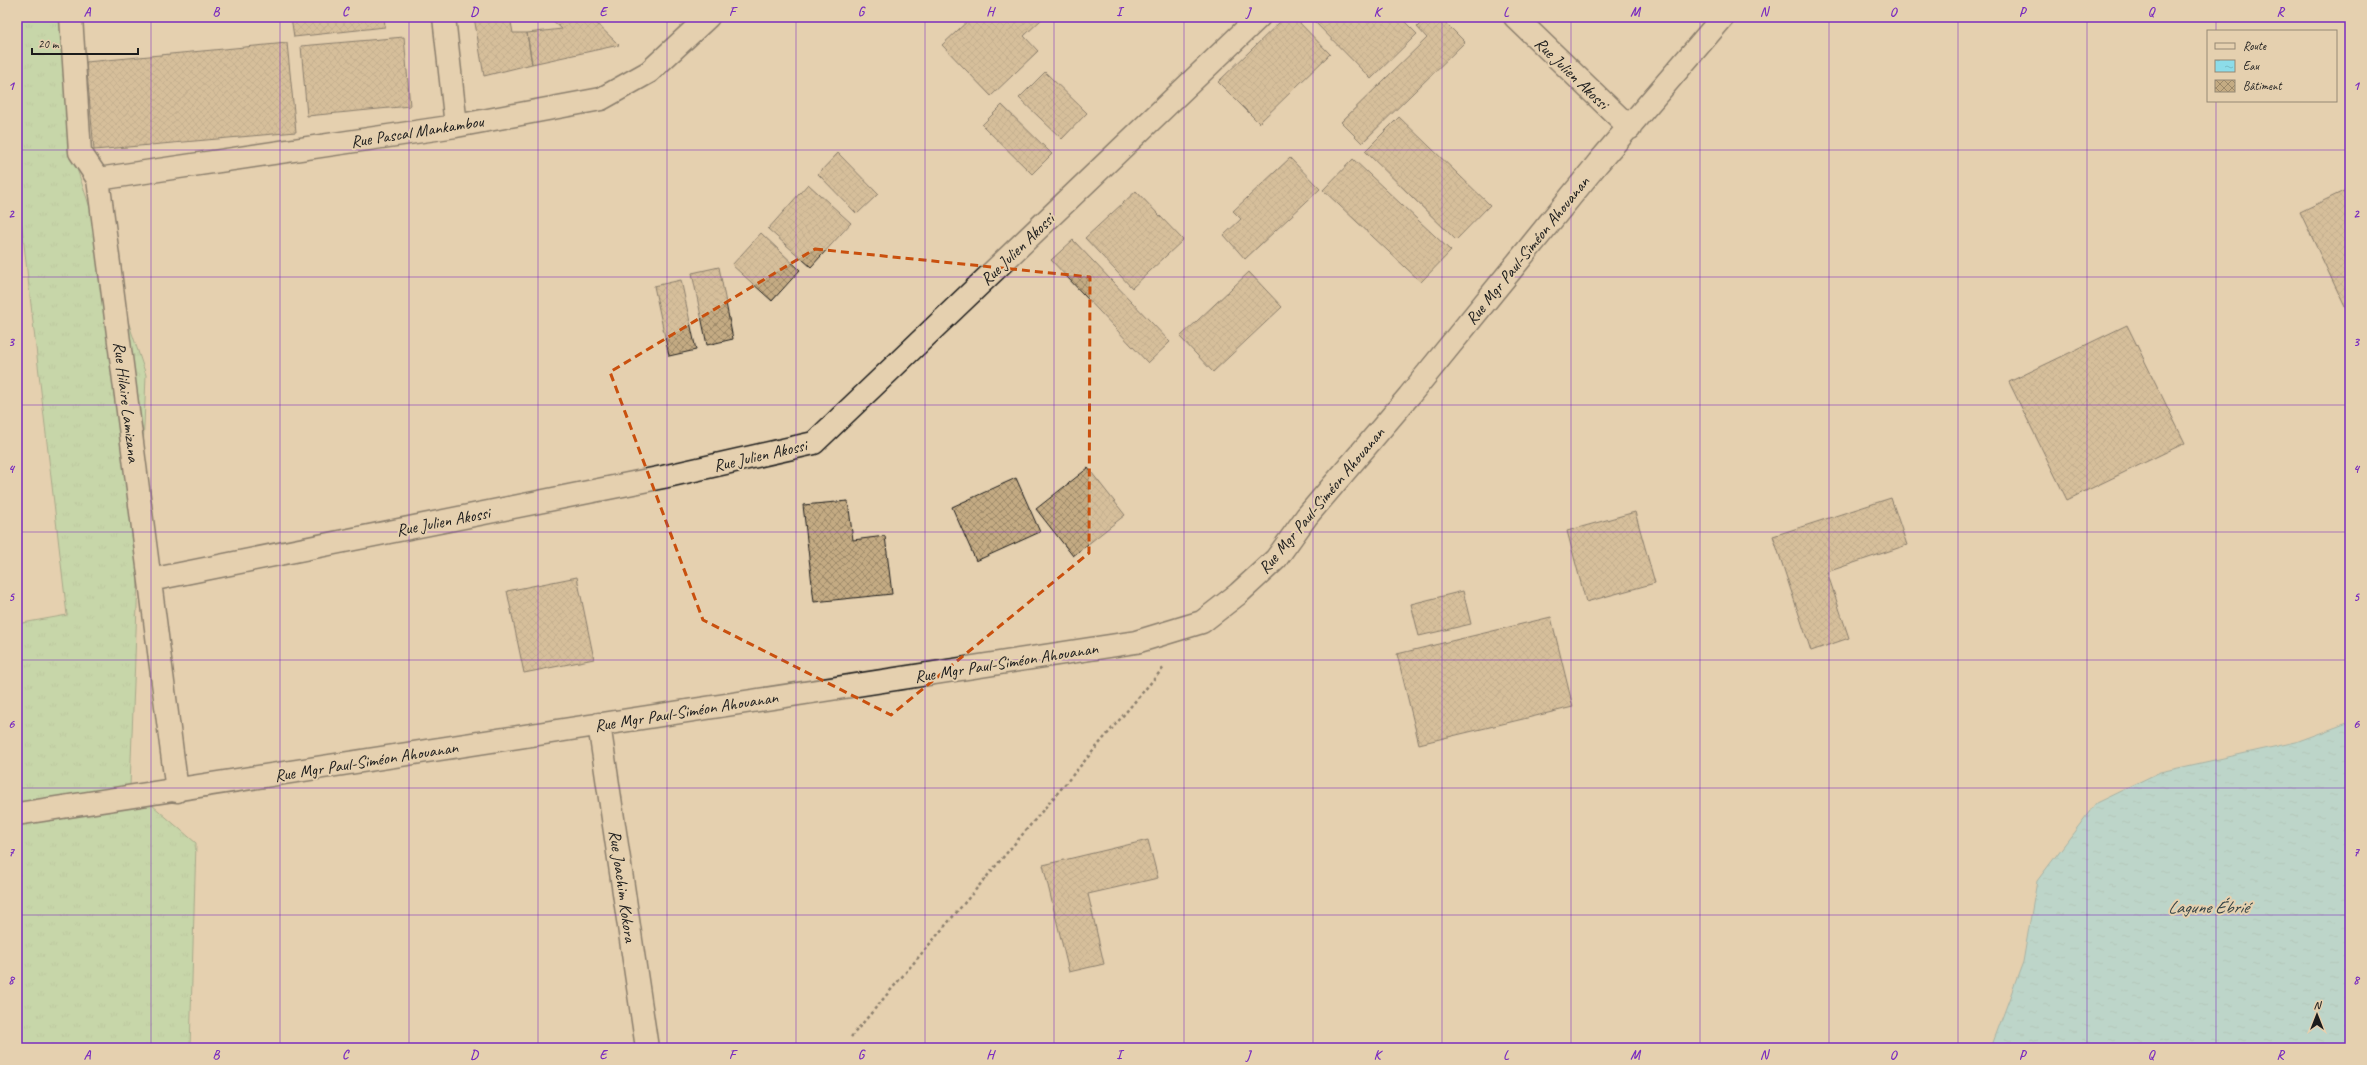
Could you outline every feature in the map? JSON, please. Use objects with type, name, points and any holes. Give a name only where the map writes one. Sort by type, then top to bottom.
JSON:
[{"type":"street","name":"Rue Hilaire Lamizana","points":[[71,17],[80,152],[98,179],[177,791]]},
{"type":"street","points":[[444,17],[456,126]]},
{"type":"street","name":"Rue Pascal Mankambou","points":[[98,179],[456,126],[601,99],[649,72],[708,17]]},
{"type":"street","name":"Rue Julien Akossi","points":[[150,580],[664,477],[814,443],[1259,17]]},
{"type":"street","name":"Rue Julien Akossi","points":[[1515,17],[1630,128]]},
{"type":"street","name":"Rue Mgr Paul-Siméon Ahouanan","points":[[17,814],[177,791],[600,724],[1136,642],[1202,622],[1238,594],[1276,559],[1307,516],[1409,396],[1598,163],[1630,128],[1723,17]]},
{"type":"street","name":"Rue Joachim Kokora","points":[[600,724],[647,1048]]},
{"type":"path","points":[[851,1037],[1166,665]]},
{"type":"highlighted area","points":[[815,249],[1090,277],[1089,553],[891,715],[703,620],[610,372]]},
{"type":"green space","points":[[17,17],[61,17],[72,154],[146,375],[130,786],[196,843],[190,1048],[17,1048],[17,624],[67,615],[17,184]]},
{"type":"water","name":"Lagune Ébrié","points":[[2350,722],[2350,1048],[1991,1048],[2023,962],[2037,881],[2096,803],[2160,772],[2296,742]]},
{"type":"building","points":[[291,17],[384,17],[385,27],[294,37]]},
{"type":"building","points":[[474,17],[510,17],[513,33],[527,33],[532,64],[484,76]]},
{"type":"building","points":[[549,17],[590,17],[619,45],[532,64],[527,33],[562,29]]},
{"type":"building","points":[[972,17],[1044,17],[1024,36],[1038,51],[991,96],[942,45]]},
{"type":"building","points":[[1285,17],[1294,17],[1330,54],[1259,123],[1218,82]]},
{"type":"building","points":[[1310,17],[1400,17],[1417,34],[1371,79]]},
{"type":"building","points":[[1427,17],[1440,17],[1465,42],[1362,143],[1341,122],[1427,38],[1417,27]]},
{"type":"building","points":[[404,37],[410,106],[307,116],[301,46]]},
{"type":"building","points":[[287,43],[296,132],[94,150],[86,62]]},
{"type":"building","points":[[1045,72],[1087,113],[1062,139],[1019,98]]},
{"type":"building","points":[[1002,105],[1052,154],[1032,174],[982,125]]},
{"type":"building","points":[[1399,117],[1490,205],[1456,240],[1365,151]]},
{"type":"building","points":[[838,153],[878,194],[857,214],[818,174]]},
{"type":"building","points":[[1290,158],[1320,189],[1245,259],[1224,235],[1241,219],[1233,211]]},
{"type":"building","points":[[1353,159],[1451,251],[1421,282],[1323,190]]},
{"type":"building","points":[[808,184],[851,223],[811,267],[768,229]]},
{"type":"building","points":[[2350,188],[2350,305],[2345,307],[2300,212]]},
{"type":"building","points":[[1136,191],[1183,240],[1132,288],[1085,238]]},
{"type":"building","points":[[761,233],[800,270],[772,301],[732,265]]},
{"type":"building","points":[[1073,240],[1170,342],[1148,363],[1051,260]]},
{"type":"building","points":[[719,267],[733,339],[707,345],[692,273]]},
{"type":"building","points":[[1249,272],[1282,307],[1213,372],[1180,337]]},
{"type":"building","points":[[681,280],[696,350],[669,356],[654,286]]},
{"type":"building","points":[[2127,325],[2185,443],[2067,500],[2009,382]]},
{"type":"building","points":[[1088,468],[1125,515],[1073,556],[1036,509]]},
{"type":"building","points":[[1016,478],[1040,532],[976,561],[952,507]]},
{"type":"building","points":[[1891,498],[1907,545],[1827,572],[1849,638],[1811,651],[1773,536]]},
{"type":"building","points":[[848,501],[853,540],[885,536],[892,594],[814,602],[803,505]]},
{"type":"building","points":[[1635,512],[1655,583],[1586,602],[1567,531]]},
{"type":"building","points":[[577,577],[594,659],[524,673],[507,591]]},
{"type":"building","points":[[1463,591],[1471,624],[1419,636],[1411,604]]},
{"type":"building","points":[[1551,617],[1573,707],[1419,744],[1397,654]]},
{"type":"building","points":[[1148,840],[1158,878],[1088,894],[1104,964],[1069,972],[1043,865]]}]
